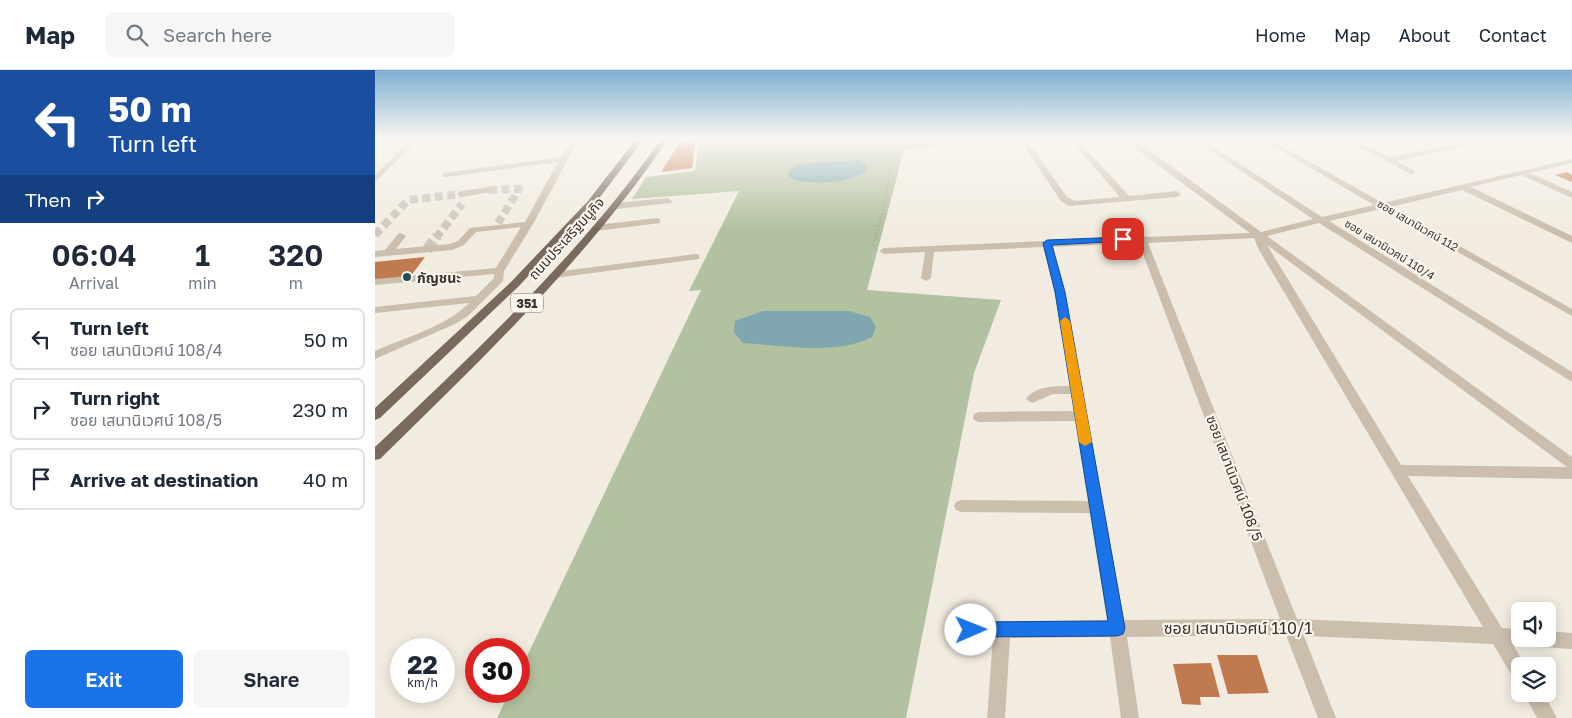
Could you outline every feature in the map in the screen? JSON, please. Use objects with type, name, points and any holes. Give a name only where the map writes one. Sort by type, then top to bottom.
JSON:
[{"type":"main road","name":"ถนนประเสริฐมนูกิจ","points":[[375,415],[515,284],[591,203],[617,169]]},
{"type":"main road","name":"ถนนประเสริฐมนูกิจ","points":[[375,455],[443,390],[554,275],[615,206],[642,169]]},
{"type":"street","points":[[375,180],[385,169]]},
{"type":"street","points":[[446,176],[496,169]]},
{"type":"street","points":[[375,355],[451,322],[464,314],[499,275],[559,169]]},
{"type":"street","points":[[1043,169],[1064,199],[1072,204],[1177,194]]},
{"type":"street","points":[[1100,169],[1127,200]]},
{"type":"street","points":[[1170,169],[1572,464]]},
{"type":"street","name":"ซอย เสนานิเวศน์ 110/4","points":[[1242,169],[1572,378]]},
{"type":"street","name":"ซอย เสนานิเวศน์ 112","points":[[1319,169],[1572,313]]},
{"type":"street","points":[[1406,169],[1411,172]]},
{"type":"street","points":[[884,251],[1258,234],[1538,169]]},
{"type":"street","points":[[1521,173],[1572,195]]},
{"type":"street","points":[[1463,187],[1572,240]]},
{"type":"street","points":[[461,194],[489,190]]},
{"type":"street","points":[[615,206],[668,201]]},
{"type":"street","points":[[596,228],[657,221]]},
{"type":"street","points":[[375,254],[451,248],[461,243],[470,232],[496,225],[528,224]]},
{"type":"street","points":[[1258,234],[1264,250],[1511,658]]},
{"type":"street","points":[[388,253],[401,236]]},
{"type":"street","name":"ซอย เสนานิเวศน์ 108/5","points":[[1142,238],[1327,718]]},
{"type":"street","points":[[1047,243],[1060,292],[1117,628],[1130,718]]},
{"type":"street","points":[[926,278],[930,248]]},
{"type":"street","points":[[554,275],[696,257]]},
{"type":"street","points":[[375,291],[379,282],[499,275],[515,284]]},
{"type":"street","points":[[375,310],[477,299]]},
{"type":"street","points":[[1031,399],[1051,390],[1077,390]]},
{"type":"street","points":[[979,417],[1081,416]]},
{"type":"street","points":[[1398,470],[1572,473]]},
{"type":"street","points":[[961,506],[1097,507]]},
{"type":"street","name":"ซอย เสนานิเวศน์ 110/1","points":[[955,630],[1292,627],[1511,636]]},
{"type":"street","points":[[996,718],[1002,629]]},
{"type":"street","points":[[1556,640],[1572,641]]},
{"type":"street","points":[[1538,702],[1549,718]]},
{"type":"path","points":[[872,248],[887,196],[890,169]]},
{"type":"green space","points":[[695,169],[899,169],[867,290],[1001,300],[974,373],[906,718],[497,718],[504,703],[530,703],[530,650],[701,290],[689,291],[739,191],[632,199],[646,177],[695,171]]},
{"type":"water","points":[[789,170],[867,170],[852,178],[841,181],[816,183],[789,177]]},
{"type":"water","points":[[763,311],[849,311],[870,317],[876,327],[872,337],[842,346],[809,348],[743,343],[734,332],[735,321]]},
{"type":"building","points":[[663,169],[682,169],[661,172]]},
{"type":"building","points":[[1567,172],[1572,175],[1572,182],[1555,175]]},
{"type":"building","points":[[425,257],[410,277],[375,280],[375,262]]},
{"type":"building","points":[[1217,655],[1257,655],[1269,693],[1228,694]]},
{"type":"building","points":[[1211,663],[1220,697],[1200,697],[1201,705],[1182,704],[1173,664]]},
{"type":"tunnel","points":[[489,190],[519,189],[498,223]]},
{"type":"tunnel","points":[[375,235],[408,200],[461,194]]},
{"type":"tunnel","points":[[436,238],[462,204]]},
{"type":"tunnel","points":[[427,250],[437,236]]},
{"type":"slow traffic","points":[[1065,321],[1085,442]]},
{"type":"place","name":"กัญชนะ","points":[[407,277]]},
{"type":"route","points":[[971,630],[1117,628],[1060,292],[1047,243],[1123,239]]}]
